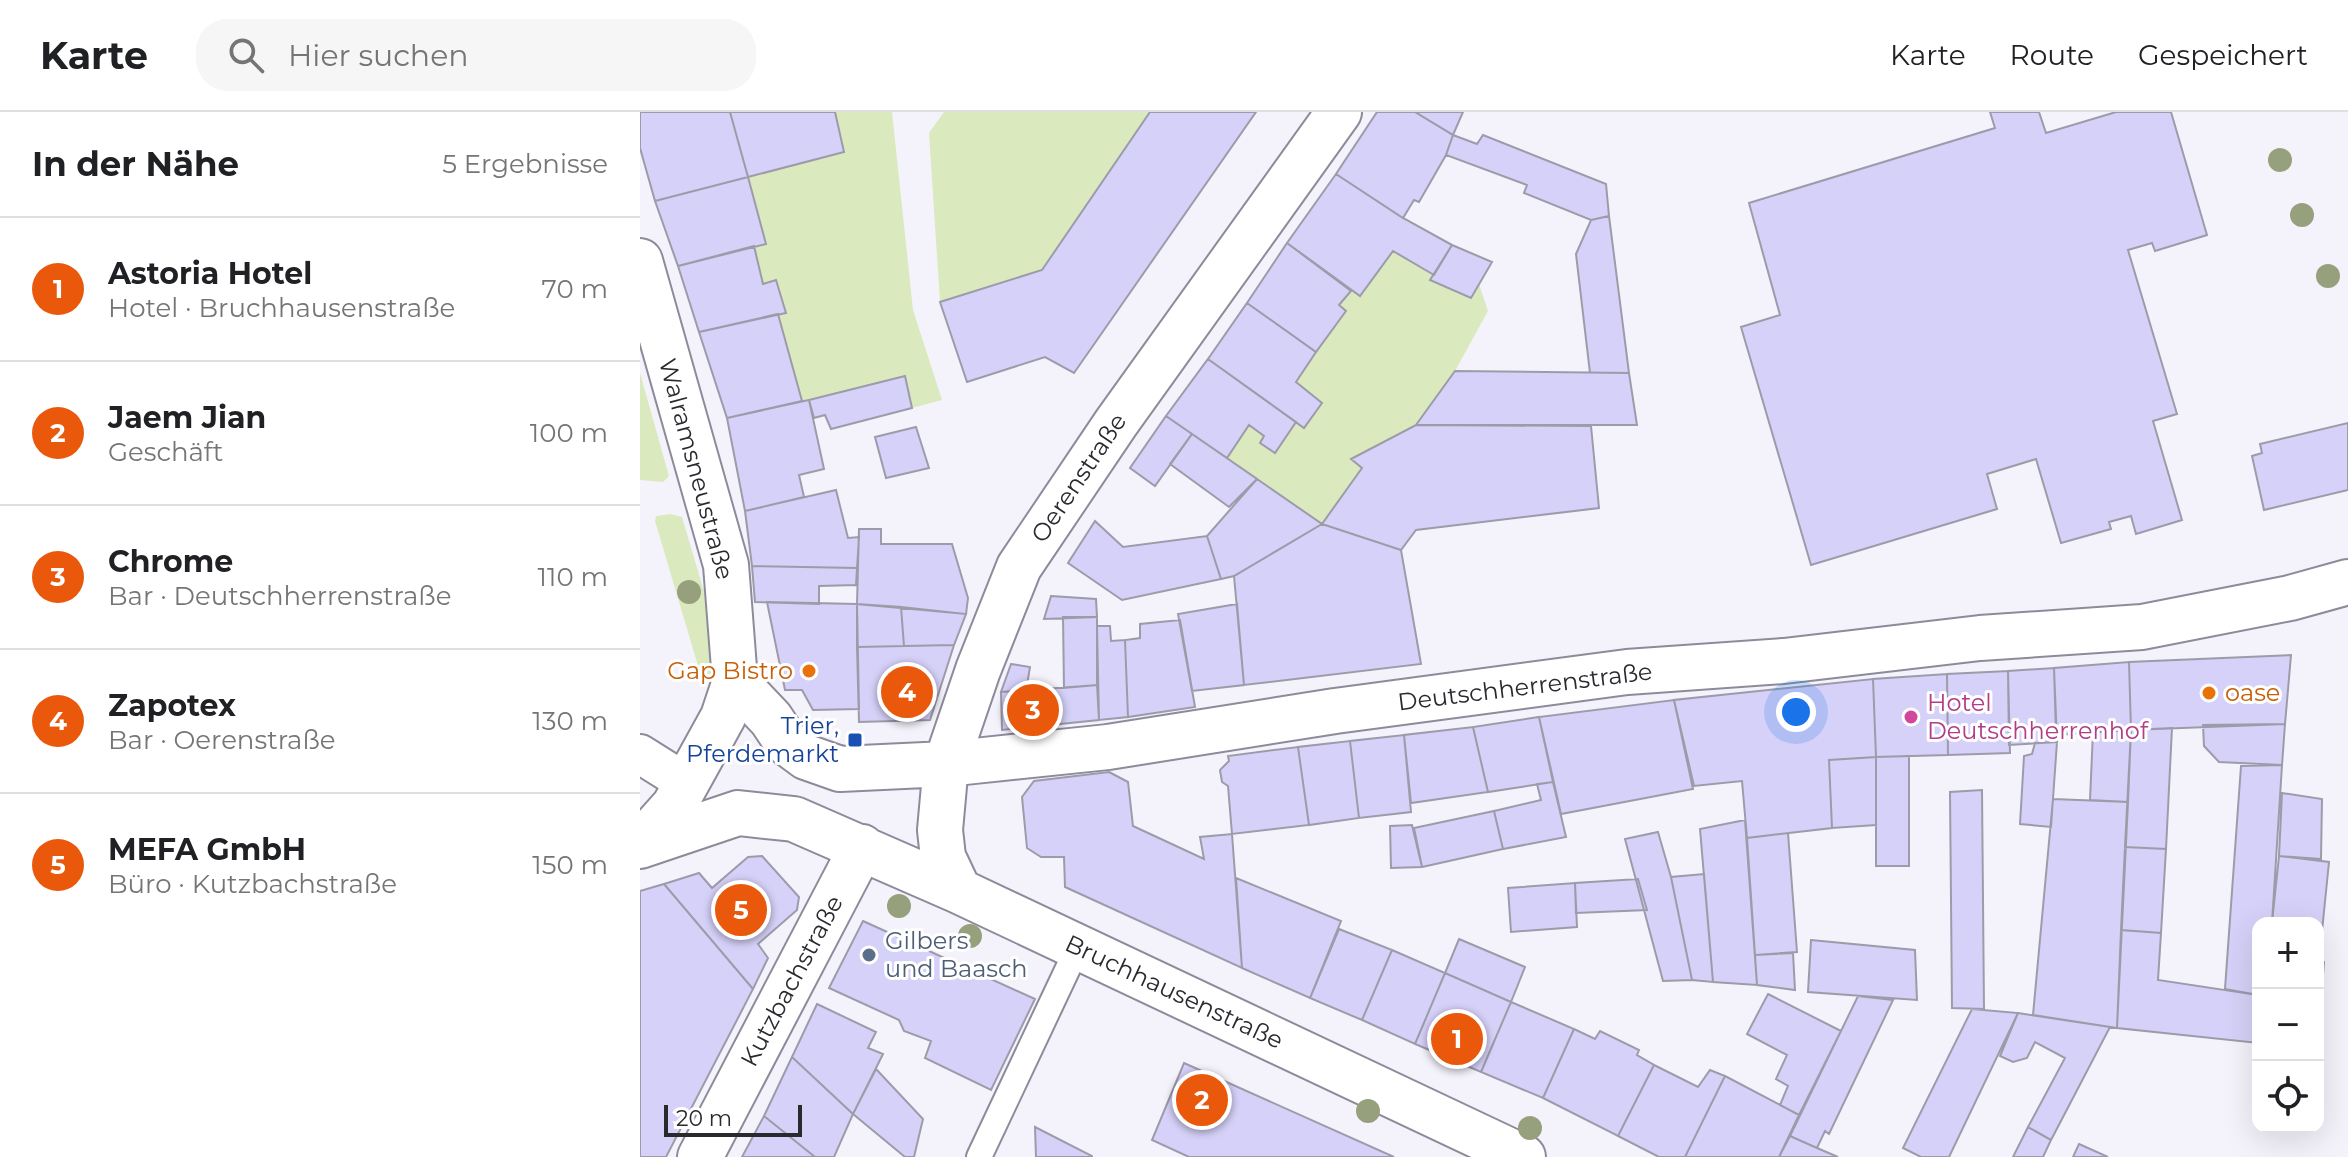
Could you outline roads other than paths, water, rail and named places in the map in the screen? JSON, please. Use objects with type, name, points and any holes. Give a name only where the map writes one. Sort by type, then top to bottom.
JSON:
[{"type":"street","name":"Oerenstraße","points":[[959,891],[943,857],[940,830],[946,764],[978,670],[1019,567],[1116,423],[1339,112]]},
{"type":"street","name":"Walramsneustraße","points":[[640,261],[726,565],[735,681]]},
{"type":"street","name":"Deutschherrenstraße","points":[[735,681],[771,719],[787,743],[806,757],[840,769],[946,764],[1108,747],[1335,711],[1627,672],[1784,661],[1980,638],[2142,627],[2290,598],[2348,582]]},
{"type":"street","points":[[640,845],[674,806],[723,717],[735,681]]},
{"type":"street","points":[[640,754],[675,776]]},
{"type":"street","name":"Bruchhausenstraße","points":[[640,845],[738,813],[794,819],[959,891],[1523,1157]]},
{"type":"street","name":"Kutzbachstraße","points":[[700,1157],[862,847]]},
{"type":"lane","points":[[979,1157],[1078,947]]},
{"type":"place","name":"Gap Bistro","points":[[809,671]]},
{"type":"place","name":"Zapotex","points":[[907,692]]},
{"type":"place","name":"oase","points":[[2209,693]]},
{"type":"place","name":"Chrome","points":[[1033,710]]},
{"type":"place","name":"Hotel Deutschherrenhof","points":[[1911,717]]},
{"type":"place","name":"Trier, Pferdemarkt","points":[[855,740]]},
{"type":"place","name":"MEFA GmbH","points":[[741,910]]},
{"type":"place","name":"Gilbers und Baasch","points":[[869,955]]},
{"type":"place","name":"Astoria Hotel","points":[[1457,1039]]},
{"type":"place","name":"Jaem Jian","points":[[1202,1100]]}]
